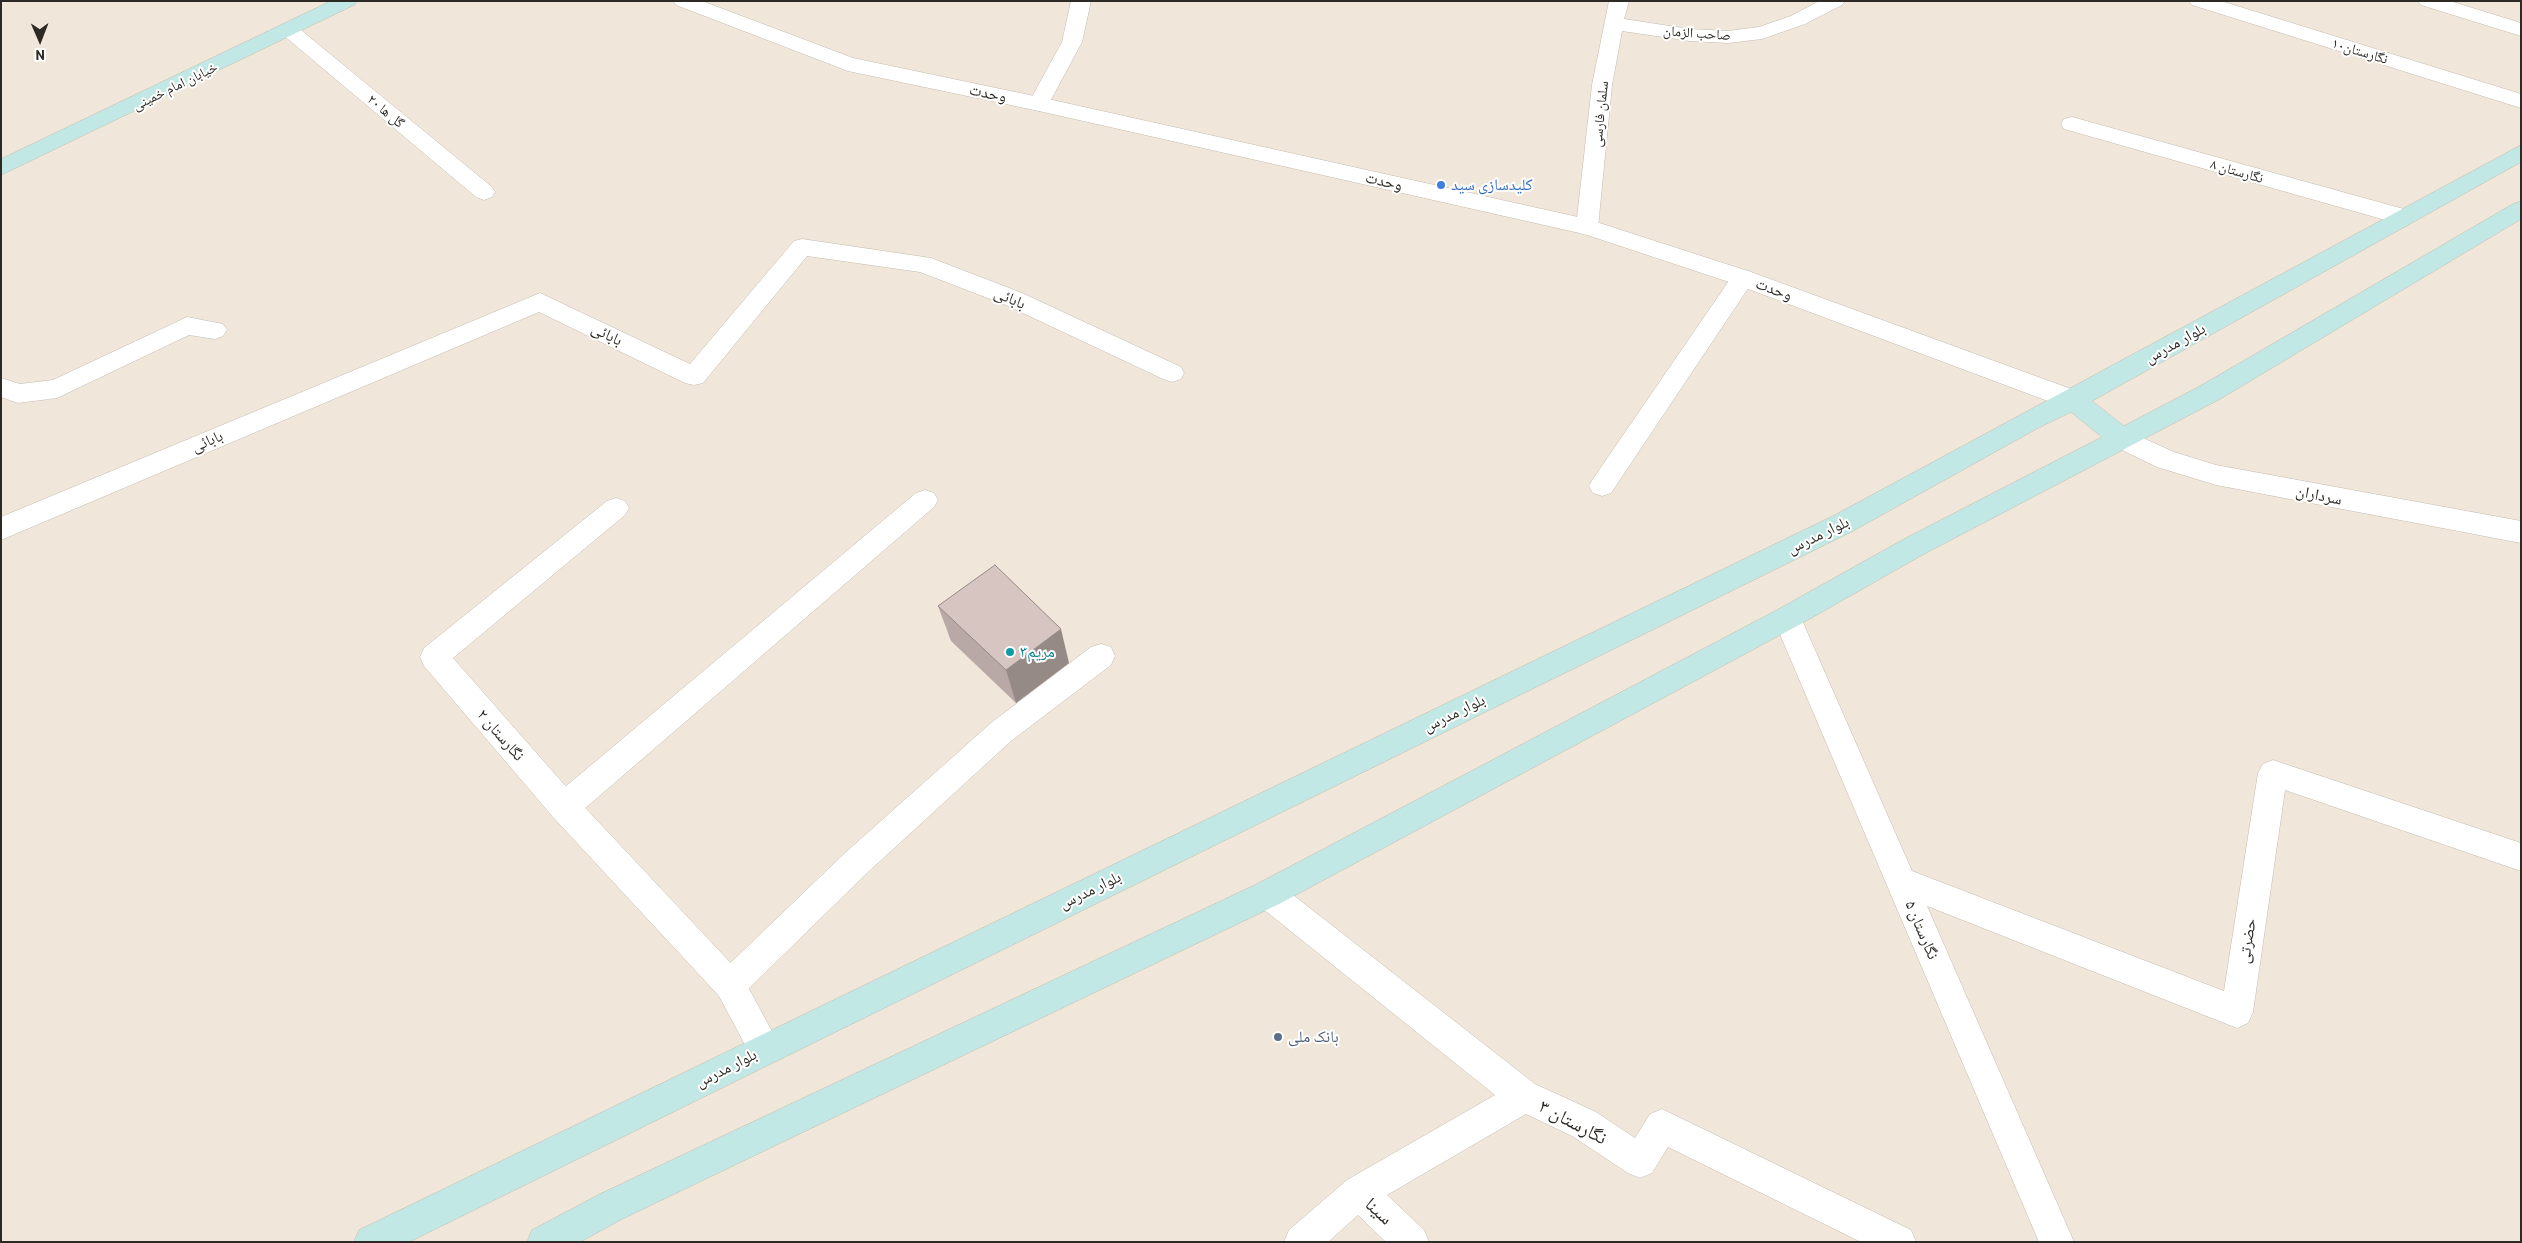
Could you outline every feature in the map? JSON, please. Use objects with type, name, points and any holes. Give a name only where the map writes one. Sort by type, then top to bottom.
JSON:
[{"type":"main road","name":"خیابان امام خمینی","points":[[1,168],[347,1]]},
{"type":"main road","name":"بلوار مدرس","points":[[372,1242],[580,1141],[765,1048],[1842,524],[2029,421],[2073,400],[2521,152]]},
{"type":"main road","points":[[544,1242],[612,1206],[1268,894],[1786,618],[1915,546],[2211,392],[2516,216]]},
{"type":"main road","points":[[2073,400],[2122,439]]},
{"type":"street","name":"وحدت","points":[[683,1],[848,64],[1039,104],[1587,227],[1743,278],[2073,400]]},
{"type":"street","points":[[1039,104],[1072,42],[1081,1]]},
{"type":"street","name":"سلمان فارسی","points":[[1587,227],[1602,85],[1613,23],[1619,1]]},
{"type":"street","name":"صاحب الزمان","points":[[1613,23],[1690,35],[1728,37],[1762,33],[1798,20],[1835,1]]},
{"type":"street","name":"نگارستان۱۰","points":[[2199,1],[2521,101]]},
{"type":"street","points":[[2428,1],[2521,30]]},
{"type":"street","name":"گل ها ۲۰","points":[[289,30],[484,192]]},
{"type":"street","name":"نگارستان ۸","points":[[2072,124],[2403,217]]},
{"type":"street","name":"بابائی","points":[[1,529],[540,302],[694,376],[802,247],[923,264],[1014,299],[1172,373]]},
{"type":"street","points":[[1602,486],[1743,278]]},
{"type":"street","points":[[1,387],[18,394],[57,389],[188,326],[215,330]]},
{"type":"street","name":"سرداران","points":[[2122,439],[2166,460],[2216,476],[2521,532]]},
{"type":"street","points":[[564,807],[925,500]]},
{"type":"street","name":"نگارستان ۲","points":[[616,508],[434,657],[564,807],[730,985],[765,1048]]},
{"type":"street","name":"نگارستان ۵","points":[[1786,618],[2057,1242]]},
{"type":"street","points":[[730,985],[856,863],[1001,732],[1100,656]]},
{"type":"street","name":"حضرتی","points":[[1900,881],[2237,1012],[2273,772],[2521,857]]},
{"type":"street","name":"نگارستان ۳","points":[[1268,894],[1524,1098],[1552,1107],[1584,1124],[1640,1161],[1662,1126],[1898,1242]]},
{"type":"street","points":[[1359,1192],[1524,1098]]},
{"type":"street","name":"سینا","points":[[1300,1242],[1359,1192],[1412,1242]]},
{"type":"building","points":[[995,565],[1061,629],[1006,670],[938,606]]},
{"type":"place","name":"کلیدسازی سید","points":[[1441,185]]},
{"type":"place","name":"مریم۳","points":[[1010,652]]},
{"type":"place","name":"بانک ملی","points":[[1278,1037]]}]
